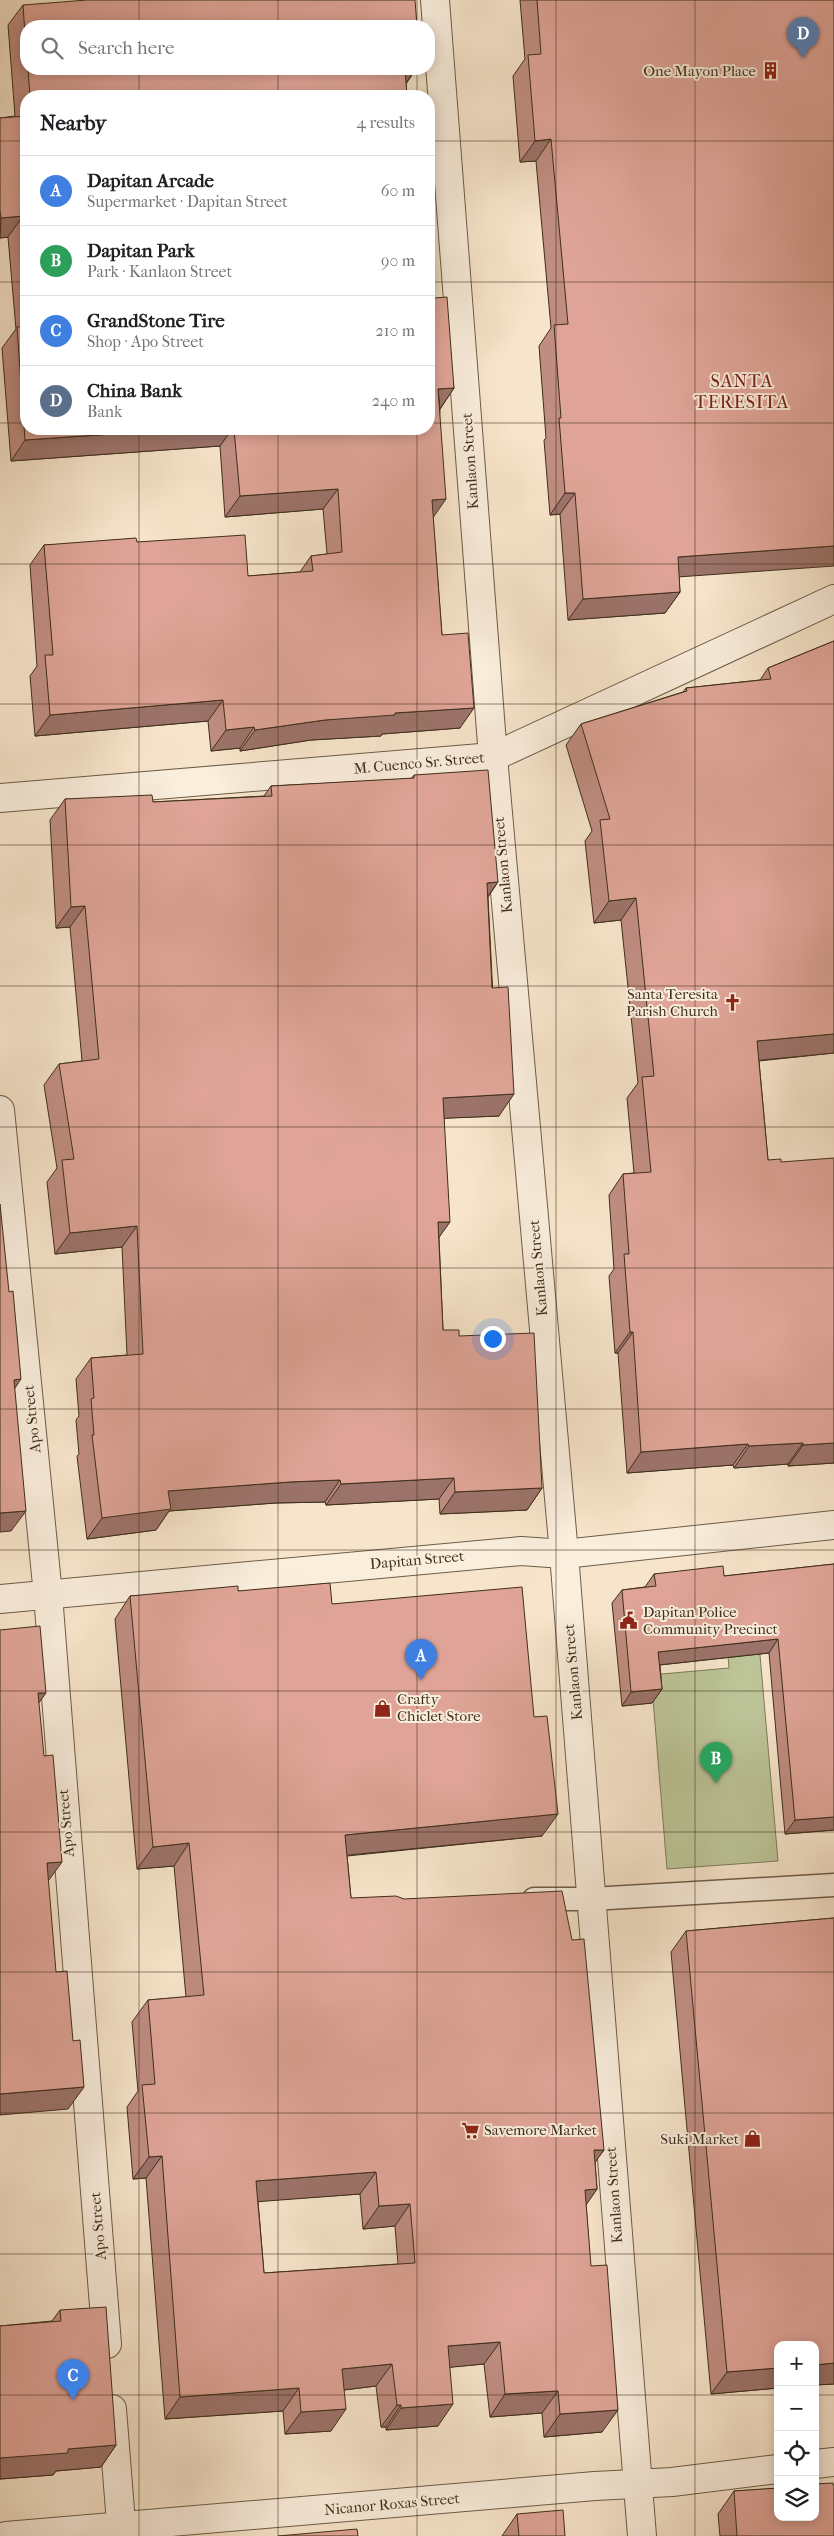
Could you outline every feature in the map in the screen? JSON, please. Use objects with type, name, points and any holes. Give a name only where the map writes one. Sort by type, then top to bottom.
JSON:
[{"type":"street","name":"Kanlaon Street","points":[[435,0],[493,757],[564,1554],[642,2536]]},
{"type":"street","name":"M. Cuenco Sr. Street","points":[[0,798],[493,757],[834,598]]},
{"type":"street","name":"Apo Street","points":[[0,1110],[48,1595],[122,2531]]},
{"type":"street","name":"Dapitan Street","points":[[0,1599],[521,1551],[564,1554],[834,1525]]},
{"type":"street","points":[[819,2464],[834,2462]]},
{"type":"street","name":"Nicanor Roxas Street","points":[[6,2536],[122,2531],[637,2483],[672,2482],[774,2469]]},
{"type":"lane","points":[[514,1900],[591,1899],[834,1885]]},
{"type":"green space","points":[[753,1575],[778,1861],[667,1869],[651,1675],[729,1668],[721,1578]]},
{"type":"building","points":[[87,0],[415,0],[417,20],[24,20],[23,5]]},
{"type":"building","points":[[537,0],[834,0],[834,546],[678,557],[680,592],[583,599],[575,493],[565,493],[559,418],[561,418],[554,325],[568,324],[551,139],[535,141],[528,55],[541,54]]},
{"type":"building","points":[[28,75],[405,75],[407,90],[30,90]]},
{"type":"building","points":[[20,116],[20,216],[1,218],[0,118]]},
{"type":"building","points":[[447,297],[454,388],[438,389],[446,499],[432,500],[442,635],[468,633],[474,708],[325,720],[255,730],[254,727],[226,730],[223,700],[50,715],[45,655],[53,655],[44,545],[136,538],[137,542],[245,535],[248,576],[313,571],[311,556],[342,552],[338,489],[240,496],[235,435],[435,435],[435,298]]},
{"type":"building","points":[[17,327],[20,327],[20,369]]},
{"type":"building","points":[[25,435],[97,435],[25,440]]},
{"type":"building","points":[[834,641],[834,1034],[757,1041],[768,1160],[781,1159],[781,1162],[834,1158],[834,1443],[749,1446],[748,1444],[641,1452],[633,1332],[630,1332],[624,1254],[629,1254],[623,1174],[651,1172],[642,1077],[654,1076],[636,898],[609,901],[600,820],[610,819],[581,724],[687,691],[686,688],[771,679],[768,668]]},
{"type":"building","points":[[488,770],[498,882],[487,883],[492,988],[508,987],[514,1094],[443,1098],[450,1222],[438,1222],[443,1330],[459,1330],[459,1336],[534,1333],[542,1488],[455,1492],[454,1478],[341,1484],[340,1480],[290,1482],[168,1491],[171,1509],[102,1518],[92,1435],[94,1435],[91,1399],[94,1398],[91,1358],[143,1354],[137,1226],[70,1233],[62,1160],[74,1159],[59,1064],[99,1059],[85,906],[71,907],[65,799],[152,795],[153,802],[272,796],[271,786],[414,778],[414,775]]},
{"type":"building","points":[[0,1204],[9,1292],[13,1291],[21,1379],[14,1380],[26,1511],[0,1513]]},
{"type":"building","points":[[834,1564],[834,1817],[795,1820],[778,1639],[658,1652],[662,1689],[631,1692],[622,1590],[656,1586],[654,1574],[723,1566],[724,1576]]},
{"type":"building","points":[[330,1583],[332,1604],[522,1587],[534,1717],[547,1716],[558,1814],[345,1835],[351,1898],[396,1896],[404,1899],[562,1891],[572,1940],[584,1939],[604,2150],[594,2150],[597,2189],[585,2190],[591,2266],[607,2265],[618,2410],[560,2414],[558,2391],[505,2394],[500,2342],[448,2346],[453,2404],[401,2408],[401,2405],[397,2405],[392,2364],[342,2369],[346,2409],[301,2412],[299,2388],[180,2397],[162,2156],[149,2157],[142,2085],[155,2084],[148,2000],[204,1995],[189,1843],[153,1847],[130,1596],[238,1586],[238,1591]],"holes":[[[376,2172],[379,2206],[410,2204],[415,2263],[264,2273],[256,2181]]]},
{"type":"building","points":[[40,1626],[46,1693],[38,1693],[44,1756],[53,1755],[62,1862],[47,1863],[56,1972],[67,1971],[73,2041],[80,2040],[84,2087],[0,2094],[0,1630]]},
{"type":"building","name":"Suki Market","points":[[834,1918],[834,2363],[819,2365],[819,2341],[774,2341],[774,2368],[727,2372],[686,1931]]},
{"type":"building","points":[[106,2307],[116,2445],[68,2449],[68,2453],[0,2458],[0,2326],[61,2321],[60,2310]]},
{"type":"building","points":[[833,2483],[834,2485],[834,2536],[737,2536],[734,2491],[774,2488],[774,2521],[819,2521],[819,2484]]},
{"type":"building","points":[[563,2510],[565,2536],[519,2536],[517,2514]]},
{"type":"building","points":[[357,2529],[358,2536],[278,2536]]},
{"type":"place","name":"China Bank","points":[[803,58]]},
{"type":"place","name":"One Mayon Place","points":[[770,71]]},
{"type":"place","name":"Santa Teresita Parish Church","points":[[732,1003]]},
{"type":"place","name":"Dapitan Police Community Precinct","points":[[629,1621]]},
{"type":"place","name":"Dapitan Arcade","points":[[421,1680]]},
{"type":"place","name":"Crafty Chiclet Store","points":[[383,1708]]},
{"type":"place","name":"Dapitan Park","points":[[716,1783]]},
{"type":"place","name":"Savemore Market","points":[[470,2130]]},
{"type":"place","name":"Suki Market","points":[[753,2139]]},
{"type":"place","name":"GrandStone Tire","points":[[73,2400]]},
{"type":"district","name":"SANTA TERESITA","points":[[742,391]]}]
